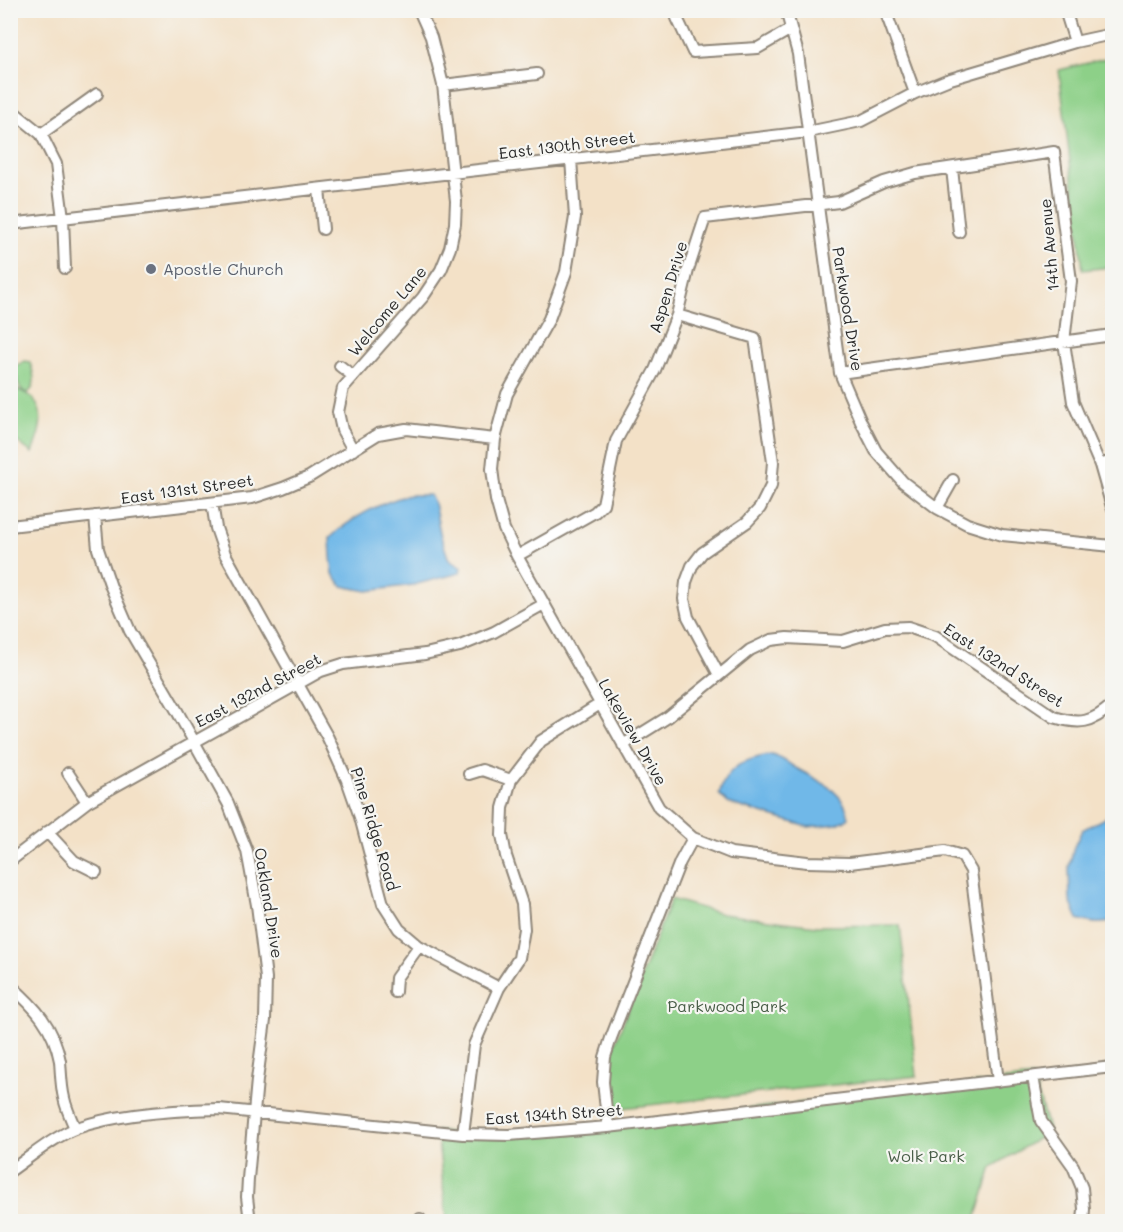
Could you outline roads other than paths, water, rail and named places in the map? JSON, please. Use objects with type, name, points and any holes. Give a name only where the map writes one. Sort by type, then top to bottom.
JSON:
[{"type":"street","name":"Welcome Lane","points":[[353,450],[342,430],[338,412],[343,388],[423,297],[441,270],[450,248],[455,224],[454,173],[444,85],[431,37],[419,10]]},
{"type":"street","name":"Parkwood Drive","points":[[786,10],[798,54],[840,374],[876,451],[903,482],[937,508],[967,524],[1002,535],[1112,545]]},
{"type":"street","points":[[885,10],[915,93]]},
{"type":"street","points":[[1065,10],[1075,42]]},
{"type":"street","points":[[677,18],[693,52],[758,48],[791,29]]},
{"type":"street","name":"East 130th Street","points":[[10,224],[808,132],[861,121],[915,93],[947,80],[1075,42],[1113,34]]},
{"type":"street","points":[[444,85],[537,74]]},
{"type":"street","points":[[41,134],[97,94]]},
{"type":"street","points":[[10,109],[41,134],[56,164],[63,218],[65,268]]},
{"type":"street","name":"Aspen Drive","points":[[517,556],[595,512],[603,504],[616,441],[655,370],[677,315],[688,270],[705,218],[818,206],[839,202],[884,182],[915,173],[1054,152]]},
{"type":"street","name":"14th Avenue","points":[[1054,152],[1071,281],[1064,342],[1073,402],[1100,465],[1113,507]]},
{"type":"street","name":"Lakeview Drive","points":[[572,159],[575,217],[566,272],[549,319],[507,394],[495,439],[492,469],[496,500],[504,529],[659,808],[693,838],[730,853],[807,862],[850,862],[945,851],[962,856],[971,871],[998,1081]]},
{"type":"street","points":[[952,169],[959,232]]},
{"type":"street","points":[[319,189],[323,229]]},
{"type":"street","points":[[677,315],[755,338],[772,462],[771,486],[760,508],[747,522],[702,553],[692,566],[686,582],[684,599],[688,617],[719,675]]},
{"type":"street","points":[[840,374],[1113,335]]},
{"type":"street","points":[[340,366],[352,376]]},
{"type":"street","name":"East 131st Street","points":[[10,526],[252,498],[309,477],[378,434],[406,429],[495,439]]},
{"type":"street","points":[[1100,465],[1113,461]]},
{"type":"street","points":[[937,508],[953,480]]},
{"type":"street","name":"Pine Ridge Road","points":[[212,503],[216,528],[225,554],[328,738],[347,780],[360,817],[383,904],[399,929],[419,946],[499,988]]},
{"type":"street","name":"Oakland Drive","points":[[95,516],[98,549],[130,631],[228,803],[247,851],[257,905],[266,978],[266,1020],[257,1080],[248,1179],[250,1221]]},
{"type":"street","name":"East 132nd Street","points":[[10,861],[87,802],[321,671],[343,664],[425,654],[460,646],[494,632],[544,604]]},
{"type":"street","name":"East 132nd Street","points":[[623,745],[668,717],[750,650],[771,640],[843,641],[885,628],[908,627],[934,636],[1054,717],[1069,722],[1085,722],[1101,715],[1113,705]]},
{"type":"street","points":[[463,1134],[474,1045],[499,988],[519,958],[524,929],[522,904],[506,856],[502,835],[503,808],[511,780],[541,741],[600,704]]},
{"type":"street","points":[[469,774],[482,770],[511,780]]},
{"type":"street","points":[[68,773],[87,802]]},
{"type":"street","points":[[47,832],[74,861],[96,872]]},
{"type":"street","points":[[608,1127],[603,1082],[605,1057],[680,862],[693,838]]},
{"type":"street","points":[[395,992],[396,978],[419,946]]},
{"type":"street","points":[[12,989],[30,1002],[43,1018],[53,1037],[59,1059],[64,1098],[75,1128]]},
{"type":"street","name":"East 134th Street","points":[[10,1171],[75,1128],[112,1118],[189,1110],[219,1109],[463,1134],[509,1135],[608,1127],[1113,1067]]},
{"type":"street","points":[[1033,1077],[1041,1121],[1073,1166],[1082,1188],[1083,1221]]},
{"type":"water","points":[[409,495],[430,495],[449,560],[461,567],[460,573],[413,585],[367,591],[342,586],[333,574],[330,538],[367,512]]},
{"type":"water","points":[[772,755],[829,787],[842,800],[849,818],[837,824],[808,827],[728,803],[719,794],[726,777],[738,766],[753,759]]},
{"type":"water","points":[[1112,814],[1112,921],[1086,922],[1078,919],[1070,901],[1069,867],[1074,847],[1082,830]]},
{"type":"place","name":"Apostle Church","points":[[151,269]]},
{"type":"park label","name":"Parkwood Park","points":[[727,1006]]},
{"type":"park label","name":"Wolk Park","points":[[926,1156]]}]
